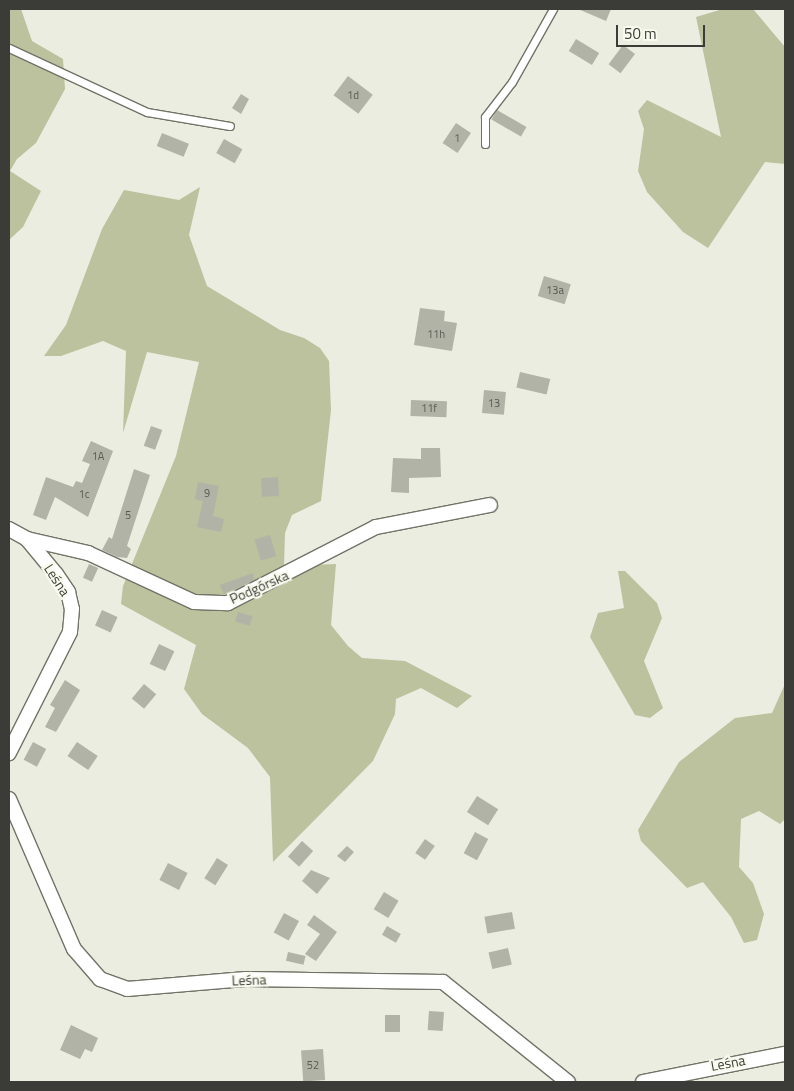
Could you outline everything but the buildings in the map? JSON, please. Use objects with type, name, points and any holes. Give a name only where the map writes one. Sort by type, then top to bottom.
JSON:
[{"type":"street","name":"Podgórska","points":[[27,539],[88,553],[194,602],[228,602],[376,528],[490,505]]},
{"type":"street","name":"Leśna","points":[[9,529],[27,539],[68,592],[72,609],[70,632],[9,753]]},
{"type":"street","name":"Leśna","points":[[9,799],[74,949],[100,979],[127,988],[246,979],[443,982],[568,1082]]},
{"type":"street","name":"Leśna","points":[[643,1082],[785,1054]]},
{"type":"lane","points":[[485,144],[485,116],[512,82],[553,9]]},
{"type":"lane","points":[[9,48],[147,112],[230,126]]},
{"type":"green space","points":[[9,9],[21,9],[32,41],[63,59],[65,89],[36,143],[17,159],[10,171],[41,191],[23,227],[9,240]]},
{"type":"green space","points":[[723,9],[753,9],[785,47],[785,164],[765,162],[708,248],[683,232],[647,192],[638,171],[644,129],[638,111],[647,100],[721,137],[696,17]]},
{"type":"green space","points":[[200,187],[189,235],[207,286],[280,330],[304,338],[320,348],[329,361],[331,410],[321,501],[292,515],[285,533],[284,566],[336,564],[331,625],[348,646],[362,658],[405,661],[472,696],[457,708],[421,688],[396,699],[395,714],[373,761],[273,862],[270,777],[248,748],[202,714],[184,689],[196,645],[121,604],[123,586],[176,456],[199,362],[147,352],[123,433],[126,351],[103,341],[61,356],[44,356],[66,325],[102,229],[124,190],[179,200]]},
{"type":"green space","points":[[618,571],[625,571],[657,603],[662,618],[644,661],[663,708],[650,718],[635,715],[590,637],[598,613],[624,608]]},
{"type":"green space","points":[[785,684],[785,819],[780,824],[759,811],[741,819],[739,867],[753,883],[764,914],[757,940],[744,943],[731,917],[703,882],[687,888],[641,841],[638,830],[679,762],[735,718],[772,713]]}]
